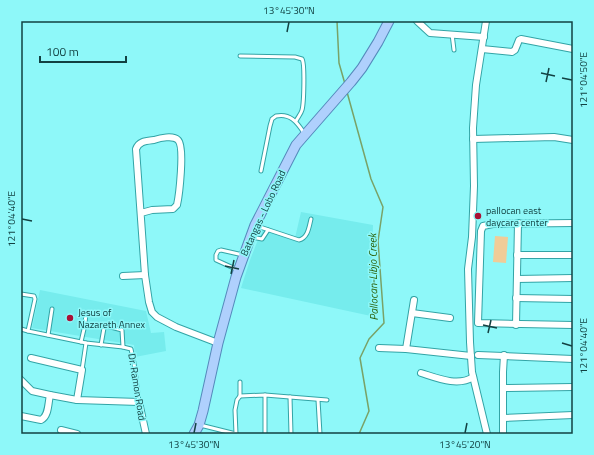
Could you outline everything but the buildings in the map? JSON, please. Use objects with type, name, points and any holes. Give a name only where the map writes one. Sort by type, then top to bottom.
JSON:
[{"type":"main road","name":"Batangas - Lobo Road","points":[[194,434],[199,425],[203,411],[218,343],[238,270],[255,225],[296,145],[351,82],[378,42],[389,21]]},
{"type":"street","points":[[417,21],[430,33],[484,37]]},
{"type":"street","points":[[486,21],[476,85],[473,139],[474,186],[472,238],[468,269],[473,377],[487,434]]},
{"type":"street","points":[[482,48],[512,52],[515,50],[519,40],[521,39],[573,49]]},
{"type":"street","points":[[141,213],[152,210],[173,209],[177,205],[182,155],[181,146],[178,139],[163,138],[140,143],[137,146],[135,153],[145,275],[149,302],[152,312],[157,317],[176,327],[218,343]]},
{"type":"street","points":[[473,139],[554,138],[573,140]]},
{"type":"street","points":[[516,325],[518,223]]},
{"type":"street","points":[[573,223],[518,223],[484,225],[482,228],[478,323],[573,326]]},
{"type":"street","points":[[517,255],[573,255]]},
{"type":"street","points":[[123,276],[145,275]]},
{"type":"street","points":[[517,279],[573,278]]},
{"type":"street","points":[[516,298],[573,299]]},
{"type":"street","points":[[406,348],[414,300]]},
{"type":"street","points":[[412,313],[450,318]]},
{"type":"street","points":[[380,348],[406,348],[471,356]]},
{"type":"street","points":[[478,355],[573,359]]},
{"type":"street","points":[[504,355],[504,434]]},
{"type":"street","points":[[31,358],[82,370],[77,400]]},
{"type":"street","points":[[421,373],[459,382],[467,381],[473,377]]},
{"type":"street","points":[[21,380],[32,390],[50,395],[77,400],[139,402]]},
{"type":"street","points":[[503,388],[573,387]]},
{"type":"street","points":[[21,416],[41,420],[44,419],[50,395]]},
{"type":"street","name":"Dr. Ramon Road","points":[[139,402],[146,434]]},
{"type":"street","points":[[504,418],[573,415]]},
{"type":"street","points":[[61,430],[77,434]]},
{"type":"lane","points":[[452,34],[454,50]]},
{"type":"lane","points":[[240,56],[295,56],[302,59],[304,66],[303,103],[301,113],[296,121]]},
{"type":"lane","points":[[261,171],[272,119],[276,116],[286,116],[296,121],[305,135]]},
{"type":"lane","points":[[255,225],[299,240],[306,236],[312,219]]},
{"type":"lane","points":[[250,237],[262,239],[268,230]]},
{"type":"lane","points":[[238,270],[216,260],[216,255],[218,251],[221,250],[243,255]]},
{"type":"lane","points":[[21,294],[34,296],[36,299],[28,331]]},
{"type":"lane","points":[[48,335],[52,309]]},
{"type":"lane","points":[[85,323],[86,314]]},
{"type":"lane","points":[[21,328],[28,331],[86,343],[101,345],[123,347],[122,330],[107,326],[104,330],[101,345]]},
{"type":"lane","points":[[81,342],[84,329]]},
{"type":"lane","points":[[82,370],[86,343]]},
{"type":"lane","name":"Dr. Ramon Road","points":[[123,347],[130,348],[132,352],[139,402]]},
{"type":"lane","points":[[199,425],[236,434],[235,410],[237,400],[240,396],[240,382]]},
{"type":"lane","points":[[240,396],[265,395],[327,400]]},
{"type":"lane","points":[[265,395],[265,434]]},
{"type":"lane","points":[[290,397],[291,434]]},
{"type":"lane","points":[[318,400],[320,434]]},
{"type":"shaded area","points":[[301,212],[373,225],[371,316],[241,288],[263,227],[295,238]]},
{"type":"shaded area","points":[[495,236],[508,237],[506,263],[493,262]]},
{"type":"shaded area","points":[[40,290],[146,311],[151,333],[164,332],[166,351],[135,357],[134,345],[32,328]]},
{"type":"waterway","name":"Pallocan-Libjo Creek","points":[[337,21],[339,63],[345,84]]},
{"type":"waterway","name":"Pallocan-Libjo Creek","points":[[347,92],[371,179],[383,207],[378,241],[384,323],[369,339],[360,358],[369,411],[359,434]]},
{"type":"place","name":"pallocan east daycare center","points":[[478,216]]},
{"type":"place","name":"Jesus of Nazareth Annex","points":[[70,318]]}]
